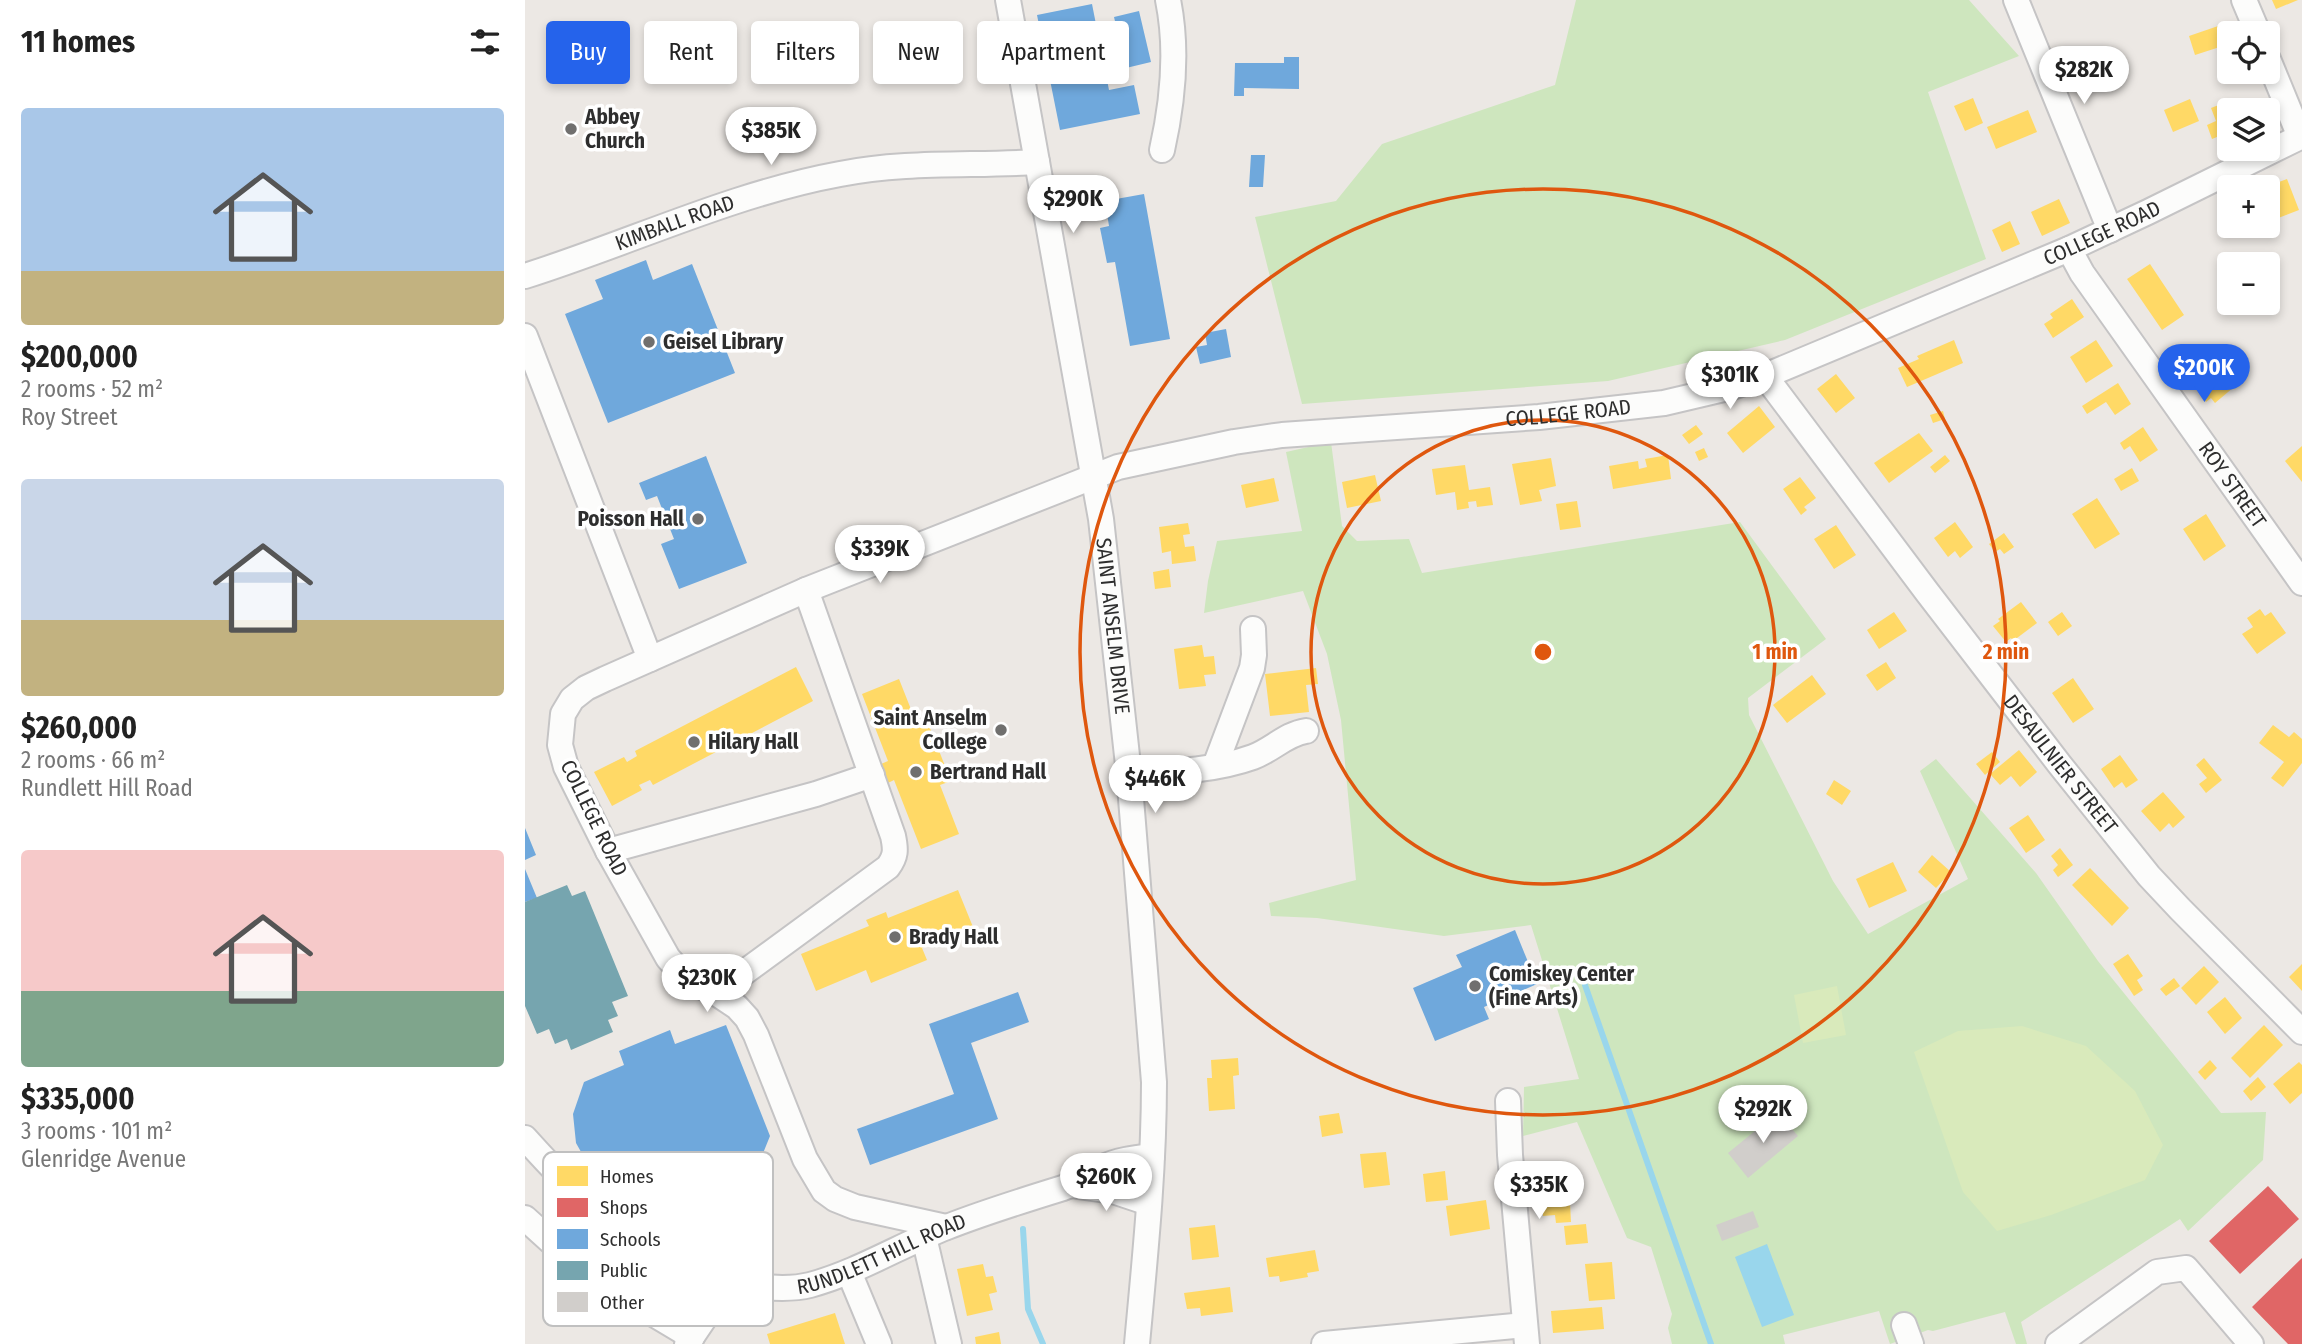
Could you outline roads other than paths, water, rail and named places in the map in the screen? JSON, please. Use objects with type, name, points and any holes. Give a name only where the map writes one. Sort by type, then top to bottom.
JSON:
[{"type":"street","name":"SAINT ANSELM DRIVE","points":[[1008,0],[1101,519],[1129,774],[1154,1082],[1149,1203],[1137,1344]]},
{"type":"street","points":[[1162,150],[1168,124],[1173,62],[1168,0]]},
{"type":"street","points":[[2016,0],[2110,230]]},
{"type":"street","points":[[2244,0],[2253,21]]},
{"type":"street","points":[[2279,84],[2301,137]]},
{"type":"street","name":"COLLEGE ROAD","points":[[935,1232],[855,1207],[824,1191],[805,1159],[750,1024],[737,1007],[716,993],[695,984],[672,963],[608,850],[566,767],[560,745],[563,714],[572,699],[586,688],[806,590],[1118,467],[1250,439],[1318,431],[1620,409],[1697,396],[1765,376],[1976,289],[2110,230],[2301,137]]},
{"type":"street","name":"KIMBALL ROAD","points":[[525,275],[731,202],[828,176],[900,165],[1037,162]]},
{"type":"street","name":"ROY STREET","points":[[2069,248],[2082,274],[2302,583]]},
{"type":"street","points":[[525,336],[650,659]]},
{"type":"street","name":"DESAULNIER STREET","points":[[1765,376],[2060,765],[2150,876],[2302,1032]]},
{"type":"street","points":[[716,993],[888,867],[895,858],[893,836],[806,590]]},
{"type":"street","points":[[1215,766],[1252,668],[1253,629]]},
{"type":"street","points":[[1129,774],[1215,766],[1254,756],[1306,731]]},
{"type":"street","points":[[608,850],[816,794],[872,775]]},
{"type":"street","points":[[1324,1344],[1526,1334],[1510,1155],[1508,1101]]},
{"type":"street","name":"RUNDLETT HILL ROAD","points":[[525,1138],[543,1157]]},
{"type":"street","name":"RUNDLETT HILL ROAD","points":[[773,1288],[799,1286],[849,1272],[935,1232],[1072,1185],[1104,1167],[1152,1156]]},
{"type":"street","name":"RUNDLETT HILL ROAD","points":[[1072,1185],[1113,1191],[1149,1203]]},
{"type":"street","points":[[525,1218],[543,1234]]},
{"type":"street","points":[[935,1232],[949,1344]]},
{"type":"street","points":[[2058,1344],[2157,1272],[2186,1268],[2251,1344]]},
{"type":"street","points":[[849,1272],[879,1344]]},
{"type":"street","points":[[668,1326],[689,1340]]},
{"type":"water","points":[[1767,1244],[1794,1315],[1762,1327],[1735,1257]]},
{"type":"waterway","points":[[1585,985],[1711,1344]]},
{"type":"waterway","points":[[1023,1229],[1028,1309],[1043,1344]]},
{"type":"place","name":"Abbey Church","points":[[571,129]]},
{"type":"place","name":"Geisel Library","points":[[649,342]]},
{"type":"place","name":"Poisson Hall","points":[[698,519]]},
{"type":"place","name":"Saint Anselm College","points":[[1001,730]]},
{"type":"place","name":"Hilary Hall","points":[[694,742]]},
{"type":"place","name":"Bertrand Hall","points":[[916,772]]},
{"type":"place","name":"Brady Hall","points":[[895,937]]},
{"type":"place","name":"Comiskey Center (Fine Arts)","points":[[1475,986]]}]
